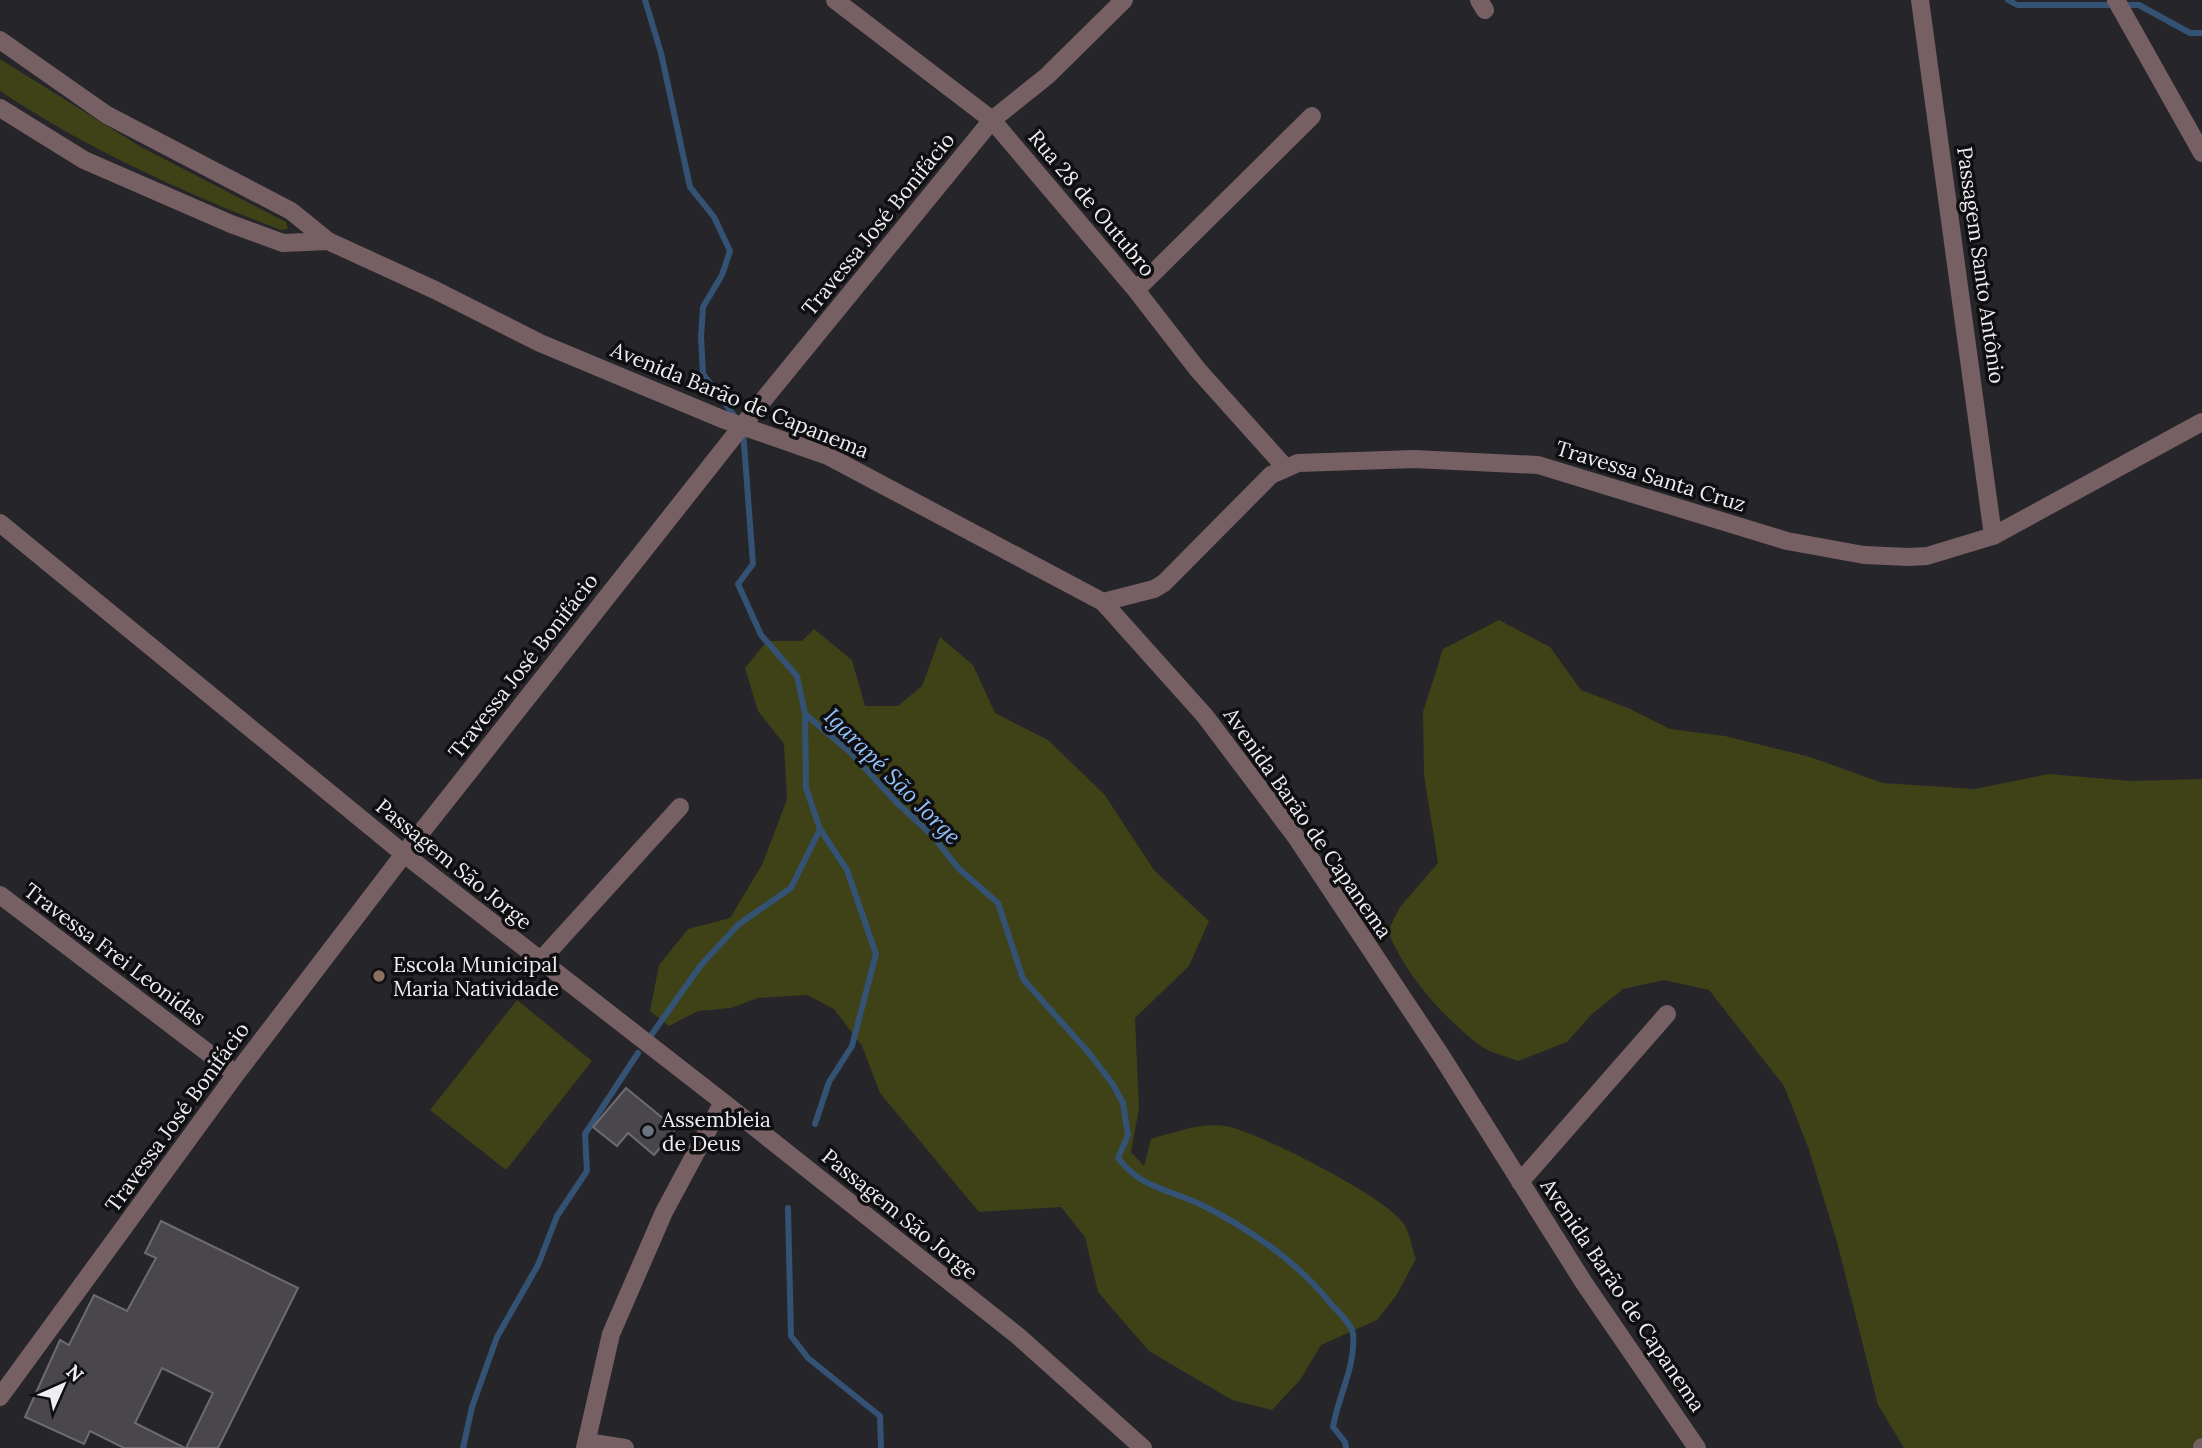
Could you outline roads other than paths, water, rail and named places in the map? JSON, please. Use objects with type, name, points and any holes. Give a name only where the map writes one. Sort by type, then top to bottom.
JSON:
[{"type":"street","name":"Rua 28 de Outubro","points":[[835,0],[992,120],[1136,290],[1198,370],[1285,467]]},
{"type":"street","name":"Travessa José Bonifácio","points":[[0,1397],[236,1074],[404,854],[742,426],[992,120],[1047,76],[1124,0]]},
{"type":"street","name":"Passagem Santo Antônio","points":[[1920,0],[1993,536]]},
{"type":"street","points":[[2116,0],[2202,153]]},
{"type":"street","name":"Avenida Barão de Capanema","points":[[0,40],[107,115],[291,211],[328,241],[435,290],[540,343],[742,426],[828,456],[1103,602],[1205,716],[1296,836],[1584,1283],[1697,1448]]},
{"type":"street","name":"Avenida Barão de Capanema","points":[[0,108],[83,160],[230,225],[283,243],[328,241]]},
{"type":"street","points":[[1136,290],[1312,116]]},
{"type":"street","name":"Travessa Santa Cruz","points":[[1103,602],[1154,589],[1173,576],[1262,483],[1285,467],[1298,463],[1414,459],[1529,464],[1591,479],[1787,541],[1864,555],[1927,556],[1993,536],[2202,422]]},
{"type":"street","name":"Passagem São Jorge","points":[[0,523],[404,854],[1018,1336],[1143,1448]]},
{"type":"street","points":[[540,961],[680,807]]},
{"type":"street","name":"Travessa Frei Leonidas","points":[[0,895],[236,1074]]},
{"type":"street","points":[[1520,1182],[1667,1014]]},
{"type":"street","points":[[625,1448],[586,1445],[611,1334],[664,1212],[723,1102]]},
{"type":"waterway","name":"Igarapé São Jorge","points":[[645,0],[661,53],[690,187],[714,217],[730,251],[722,275],[703,307],[701,336],[703,374],[736,418]]},
{"type":"waterway","points":[[2008,0],[2017,5],[2139,5],[2190,33],[2202,33]]},
{"type":"waterway","name":"Igarapé São Jorge","points":[[743,430],[753,564],[738,584],[761,635],[797,676],[805,714],[850,752],[897,803],[931,834],[959,869],[998,903],[1023,979],[1089,1053],[1112,1083],[1123,1103],[1128,1135],[1118,1158],[1145,1182],[1200,1204],[1271,1247],[1303,1273],[1347,1322],[1353,1334],[1352,1358],[1333,1427],[1345,1442],[1346,1448]]},
{"type":"waterway","points":[[652,1034],[701,965],[739,924],[791,888],[820,829],[806,788],[805,714]]},
{"type":"waterway","points":[[815,1124],[829,1082],[852,1046],[876,954],[847,870],[820,829]]},
{"type":"waterway","points":[[463,1448],[472,1407],[497,1337],[538,1265],[557,1216],[587,1171],[585,1134],[638,1053]]},
{"type":"waterway","points":[[788,1208],[791,1336],[808,1358],[880,1416],[881,1448]]},
{"type":"place","name":"Escola Municipal Maria Natividade","points":[[379,976]]},
{"type":"place","name":"Assembleia de Deus","points":[[648,1131]]}]
